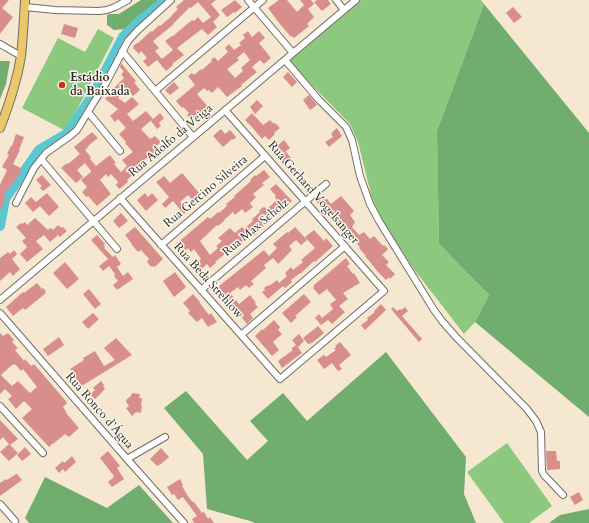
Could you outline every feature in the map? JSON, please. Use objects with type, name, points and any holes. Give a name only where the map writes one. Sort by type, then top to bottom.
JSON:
[{"type":"main road","points":[[0,128],[13,92],[21,56],[25,4]]},
{"type":"street","points":[[25,4],[55,10],[99,11],[115,7],[128,0]]},
{"type":"street","points":[[16,203],[40,159],[77,130],[106,83],[128,41],[171,0]]},
{"type":"street","points":[[248,0],[293,53]]},
{"type":"street","points":[[155,91],[263,0]]},
{"type":"street","points":[[336,0],[344,10]]},
{"type":"street","name":"Rua Adolfo da Veiga","points":[[0,300],[356,0]]},
{"type":"street","points":[[0,44],[21,56]]},
{"type":"street","points":[[122,51],[193,137]]},
{"type":"street","points":[[285,60],[319,100],[346,127],[352,140],[360,176],[370,204],[434,310],[456,337],[527,409],[536,421],[541,432],[542,471],[563,495]]},
{"type":"street","name":"Rua Gerhard Vogelsanger","points":[[225,110],[384,291],[280,379]]},
{"type":"street","points":[[88,112],[120,151]]},
{"type":"street","name":"Rua Gercino Silveira","points":[[161,245],[265,156]]},
{"type":"street","points":[[40,159],[117,249]]},
{"type":"street","name":"Rua Max Scholz","points":[[201,290],[326,184]]},
{"type":"street","name":"Rua Beda Strehlow","points":[[120,198],[280,379]]},
{"type":"street","points":[[241,335],[345,246]]},
{"type":"street","name":"Rua Ronco d’Água","points":[[0,312],[184,523]]},
{"type":"street","points":[[0,406],[42,453]]},
{"type":"street","points":[[127,459],[165,437]]},
{"type":"street","points":[[0,504],[15,521]]},
{"type":"green space","points":[[141,0],[166,0],[126,29],[114,30],[107,25],[107,15],[119,14]]},
{"type":"green space","points":[[361,0],[481,0],[484,4],[437,131],[439,244],[489,295],[475,322],[464,334],[413,268],[382,220],[372,198],[358,142],[350,124],[288,61]]},
{"type":"green space","points":[[484,4],[589,133],[589,417],[475,322],[489,295],[439,244],[437,131]]},
{"type":"green space","name":"Estádio da Baixada","points":[[98,29],[114,38],[66,131],[22,108],[58,38],[85,52]]},
{"type":"green space","points":[[0,61],[10,61],[6,84],[0,99]]},
{"type":"green space","points":[[386,352],[466,457],[464,494],[476,523],[255,523],[207,509],[203,454],[164,408],[186,391],[247,460],[268,441],[250,421],[283,393],[307,421]]},
{"type":"green space","points":[[507,443],[552,506],[529,523],[504,523],[467,472]]},
{"type":"green space","points":[[45,477],[107,508],[139,485],[173,523],[29,523],[25,518]]},
{"type":"green space","points":[[589,509],[589,523],[549,523],[560,515]]},
{"type":"building","points":[[0,0],[9,0],[2,8],[13,17],[0,34]]},
{"type":"building","points":[[184,0],[216,0],[211,4],[220,15],[213,22],[217,27],[208,35],[202,29],[177,48],[184,55],[172,64],[173,65],[166,71],[157,60],[148,67],[143,61],[147,58],[141,51],[139,54],[133,46],[172,16],[178,9],[176,7]],"holes":[[[198,2],[211,17],[203,23],[198,17],[194,21],[192,20],[165,41],[173,50],[162,59],[155,51],[159,48],[153,41],[174,24],[190,7],[191,8]]]},
{"type":"building","points":[[235,0],[242,7],[227,17],[221,10]]},
{"type":"building","points":[[279,0],[287,0],[297,12],[304,5],[300,0],[311,0],[314,4],[308,9],[314,17],[307,24],[309,26],[294,38],[292,36],[291,37],[268,8]]},
{"type":"building","points":[[317,0],[328,0],[331,4],[322,11],[314,2]]},
{"type":"building","points":[[513,7],[522,17],[514,23],[506,13]]},
{"type":"building","points":[[64,24],[78,28],[75,38],[61,34]]},
{"type":"building","points":[[248,31],[252,37],[259,31],[265,38],[259,43],[271,58],[264,64],[260,60],[252,67],[257,72],[227,97],[218,87],[212,93],[204,88],[197,94],[210,109],[194,123],[187,115],[189,113],[176,101],[195,85],[188,76],[192,73],[194,75],[201,69],[202,70],[212,61],[211,60],[214,57],[218,61],[228,52],[225,48],[229,44],[234,50],[241,45],[239,43],[245,38],[243,35]],"holes":[[[244,52],[250,60],[241,68],[243,71],[235,78],[227,69],[239,60],[237,58]]]},
{"type":"building","points":[[121,63],[136,81],[134,82],[140,90],[133,96],[126,88],[118,95],[120,96],[118,98],[125,103],[132,97],[139,104],[127,114],[133,121],[146,111],[153,119],[141,129],[150,139],[155,136],[161,142],[153,149],[157,153],[150,159],[148,157],[138,165],[141,168],[119,189],[116,185],[118,182],[111,174],[108,177],[106,174],[100,180],[111,194],[97,206],[82,192],[87,187],[81,180],[91,172],[85,163],[77,170],[83,177],[76,183],[61,168],[80,154],[74,147],[92,132],[98,138],[85,150],[96,166],[110,155],[116,163],[114,164],[121,172],[127,166],[122,160],[133,152],[119,134],[126,128],[118,119],[115,122],[110,116],[118,109],[105,99],[116,90],[114,88],[124,78],[121,74],[124,72],[120,67]]},
{"type":"building","points":[[288,72],[297,82],[292,87],[283,77]]},
{"type":"building","points":[[174,82],[179,88],[170,95],[165,90]]},
{"type":"building","points":[[309,95],[317,105],[310,110],[303,100]]},
{"type":"building","points":[[257,100],[263,106],[255,114],[250,107]]},
{"type":"building","points":[[160,113],[164,118],[159,123],[161,126],[157,129],[151,121]]},
{"type":"building","points":[[252,113],[263,125],[270,120],[280,128],[269,140],[265,136],[262,139],[245,120]]},
{"type":"building","points":[[337,128],[342,136],[329,147],[325,142],[333,137],[331,134]]},
{"type":"building","points":[[221,129],[225,134],[230,130],[236,137],[223,147],[213,136]]},
{"type":"building","points":[[16,134],[24,137],[20,150],[13,164],[22,169],[3,197],[6,198],[0,210],[0,185],[7,170],[2,167],[9,155],[7,154],[12,146]]},
{"type":"building","points":[[284,140],[290,148],[284,153],[277,146]]},
{"type":"building","points":[[286,152],[292,159],[285,166],[279,159]]},
{"type":"building","points":[[264,170],[270,177],[262,183],[264,185],[253,194],[256,197],[250,203],[253,207],[245,213],[242,209],[235,215],[233,212],[200,241],[210,255],[218,248],[216,246],[222,241],[218,238],[230,228],[235,233],[242,227],[244,229],[253,221],[252,219],[263,207],[267,209],[277,200],[275,197],[276,196],[270,189],[276,184],[292,201],[283,209],[284,210],[254,236],[251,235],[228,255],[226,253],[210,268],[207,264],[198,272],[193,266],[201,259],[194,249],[191,252],[188,248],[184,252],[175,245],[208,217],[210,219],[218,212],[219,213],[227,206],[226,204],[235,197],[234,196],[251,181],[250,180],[255,175],[256,176]]},
{"type":"building","points":[[182,173],[200,194],[193,200],[188,195],[180,202],[188,210],[184,214],[173,201],[165,208],[162,204],[169,197],[156,182],[164,176],[170,183]]},
{"type":"building","points":[[42,175],[51,185],[43,191],[40,188],[42,186],[36,180]]},
{"type":"building","points":[[47,193],[59,207],[49,216],[40,206],[33,212],[25,203],[31,197],[36,202]]},
{"type":"building","points":[[145,193],[148,197],[152,193],[158,200],[146,211],[137,200]]},
{"type":"building","points":[[322,193],[331,204],[341,196],[354,211],[350,215],[355,222],[352,227],[359,235],[364,232],[370,239],[374,236],[383,246],[384,245],[388,249],[382,255],[389,262],[386,265],[395,274],[390,279],[389,277],[386,280],[378,272],[352,238],[351,240],[349,237],[347,239],[344,235],[347,232],[340,225],[343,222],[336,214],[331,218],[315,200]]},
{"type":"building","points":[[121,213],[128,221],[119,228],[113,221]]},
{"type":"building","points":[[35,218],[48,230],[51,228],[53,230],[58,225],[67,231],[60,237],[58,235],[50,242],[44,235],[36,241],[43,249],[27,262],[20,254],[27,247],[22,241],[26,238],[16,227],[25,222],[27,225]]},
{"type":"building","points":[[135,227],[163,259],[155,267],[151,267],[147,262],[149,259],[141,250],[138,252],[125,235]]},
{"type":"building","points":[[295,227],[307,240],[301,245],[296,240],[289,246],[292,250],[278,264],[273,258],[264,265],[266,268],[251,281],[254,284],[249,288],[246,285],[240,290],[238,287],[230,293],[239,304],[250,295],[256,303],[255,304],[258,307],[250,314],[253,318],[247,324],[234,308],[232,309],[214,290],[264,250],[269,256],[277,248],[273,244]]},
{"type":"building","points":[[314,230],[324,241],[326,238],[333,246],[291,280],[292,282],[285,288],[283,286],[268,299],[262,292],[265,290],[264,288],[277,280],[279,283],[287,276],[285,273],[291,267],[293,270],[303,262],[301,260],[315,248],[305,237]]},
{"type":"building","points":[[97,235],[105,244],[103,245],[105,247],[104,248],[113,257],[115,255],[121,264],[117,267],[123,276],[128,272],[133,279],[117,290],[113,285],[118,281],[109,266],[103,271],[99,266],[108,259],[91,240]]},
{"type":"building","points":[[14,250],[17,254],[12,259],[20,269],[13,276],[10,272],[0,281],[0,258],[8,252],[10,254]]},
{"type":"building","points":[[346,258],[350,264],[347,266],[353,274],[354,273],[360,283],[343,293],[348,299],[339,306],[345,312],[332,324],[328,320],[321,325],[315,318],[319,314],[322,318],[333,309],[330,304],[336,300],[327,289],[319,295],[313,288],[314,285]]},
{"type":"building","points":[[65,262],[79,279],[67,289],[53,273]]},
{"type":"building","points":[[175,272],[186,287],[174,297],[163,281]]},
{"type":"building","points":[[37,283],[46,291],[46,293],[25,310],[23,308],[13,316],[6,307],[23,292],[24,293]]},
{"type":"building","points":[[89,289],[101,304],[95,309],[83,294]]},
{"type":"building","points":[[193,294],[209,315],[211,313],[217,322],[208,327],[202,318],[197,322],[188,313],[190,311],[183,303]]},
{"type":"building","points":[[304,294],[311,302],[295,316],[297,317],[291,323],[282,313]]},
{"type":"building","points":[[381,304],[386,310],[365,330],[361,325],[368,320],[367,318],[375,312],[374,311]]},
{"type":"building","points":[[393,307],[397,311],[405,307],[408,311],[402,316],[422,339],[419,342],[391,309]]},
{"type":"building","points":[[93,313],[99,319],[88,329],[82,322]]},
{"type":"building","points":[[274,320],[280,327],[278,330],[282,334],[273,342],[279,350],[272,356],[255,336]]},
{"type":"building","points":[[318,326],[324,333],[312,343],[308,344],[303,338]]},
{"type":"building","points":[[0,333],[3,336],[8,333],[14,340],[12,342],[18,348],[15,350],[24,361],[25,359],[31,366],[34,364],[65,400],[67,403],[63,407],[66,413],[79,428],[69,437],[65,434],[49,447],[22,418],[32,409],[24,401],[16,409],[8,399],[12,396],[5,389],[0,394]],"holes":[[[15,364],[21,371],[23,369],[37,387],[30,393],[18,381],[12,386],[1,375]]]},
{"type":"building","points":[[299,334],[304,341],[298,347],[297,346],[302,353],[282,368],[278,361],[293,350],[291,349],[296,345],[292,340]]},
{"type":"building","points":[[59,337],[64,345],[48,356],[43,349]]},
{"type":"building","points":[[116,338],[132,355],[80,387],[70,369],[84,360],[83,358],[95,351],[104,366],[115,360],[104,348]]},
{"type":"building","points":[[340,342],[351,355],[339,365],[342,369],[338,371],[332,363],[324,369],[317,360],[324,355],[326,357],[336,350],[334,349],[336,347],[335,346]]},
{"type":"building","points":[[101,381],[105,389],[95,399],[90,394],[95,390],[93,388]]},
{"type":"building","points":[[132,393],[140,394],[139,398],[142,398],[142,406],[141,413],[136,412],[132,416],[126,408],[129,406],[126,400]]},
{"type":"building","points":[[0,420],[18,439],[10,445],[18,453],[9,461],[0,452],[9,444],[3,437],[0,440]]},
{"type":"building","points":[[25,447],[31,454],[22,461],[17,455]]},
{"type":"building","points":[[161,448],[169,457],[157,466],[150,459]]},
{"type":"building","points":[[108,451],[120,466],[117,468],[124,479],[112,487],[108,482],[114,476],[100,458]]},
{"type":"building","points":[[546,451],[556,451],[557,461],[560,461],[560,469],[547,470]]},
{"type":"building","points":[[72,456],[76,462],[65,472],[63,469],[59,473],[55,468]]},
{"type":"building","points":[[16,474],[22,480],[0,496],[0,483]]},
{"type":"building","points":[[180,479],[189,498],[202,513],[204,512],[208,519],[210,517],[214,523],[194,523],[192,519],[197,516],[183,497],[178,500],[174,494],[172,495],[167,487]]},
{"type":"building","points":[[579,492],[583,500],[575,505],[570,497]]},
{"type":"waterway","points":[[0,226],[5,199],[39,150],[68,133],[94,93],[123,37],[142,19],[166,0]]},
{"type":"place","name":"Estádio da Baixada","points":[[62,85]]}]
